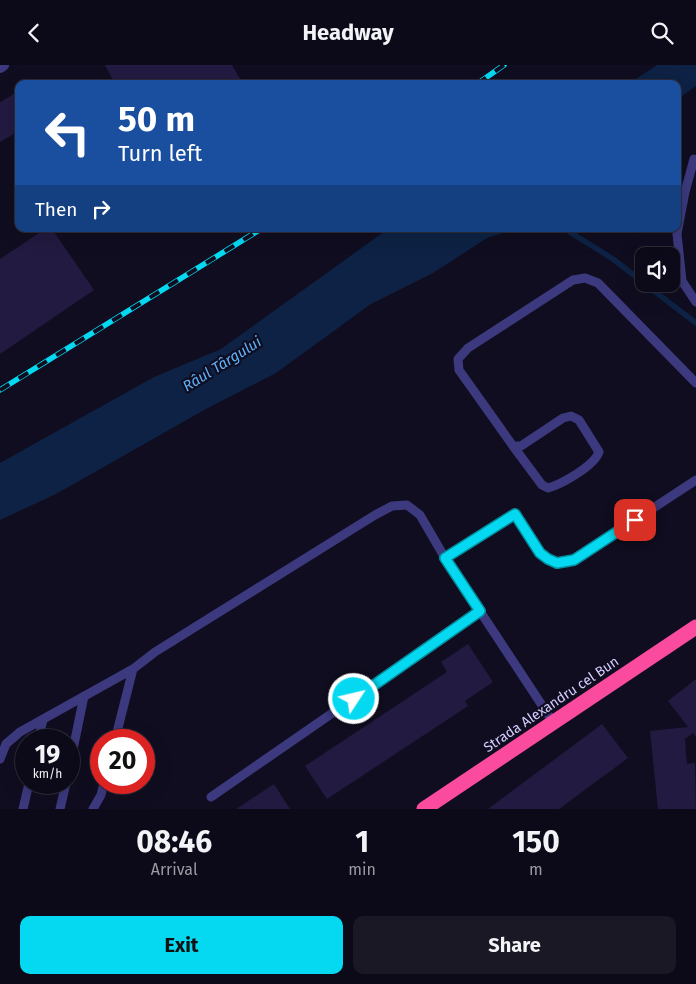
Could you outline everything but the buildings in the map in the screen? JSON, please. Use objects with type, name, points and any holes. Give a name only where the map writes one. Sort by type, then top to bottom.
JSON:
[{"type":"highway","name":"Strada Alexandru cel Bun","points":[[424,809],[696,627]]},
{"type":"street","points":[[0,67],[4,65]]},
{"type":"lane","points":[[681,213],[694,159]]},
{"type":"lane","points":[[677,232],[682,281],[696,302]]},
{"type":"lane","points":[[513,446],[521,446],[562,418],[571,416],[579,420],[599,452],[591,463],[559,485],[548,488],[542,485],[513,446],[459,371],[458,359],[468,348],[573,280],[585,278],[598,283],[696,383]]},
{"type":"lane","points":[[445,558],[515,514],[540,553],[557,563],[574,560],[696,480]]},
{"type":"lane","points":[[0,759],[6,744],[20,732],[133,669],[163,647],[392,506],[407,505],[420,515],[445,558],[553,722]]},
{"type":"lane","points":[[211,797],[480,611]]},
{"type":"lane","points":[[118,729],[133,669]]},
{"type":"lane","points":[[77,729],[84,697]]},
{"type":"lane","points":[[41,729],[43,720]]},
{"type":"lane","points":[[23,809],[26,794]]},
{"type":"lane","points":[[60,809],[63,794]]},
{"type":"lane","points":[[93,809],[101,794]]},
{"type":"water","points":[[657,65],[696,65],[696,86],[681,97],[681,80],[634,80]]},
{"type":"water","name":"Râul Târgului","points":[[384,232],[506,232],[487,238],[433,273],[371,304],[276,373],[206,409],[56,494],[0,520],[0,463],[154,377],[221,349]]},
{"type":"waterway","points":[[570,232],[613,259],[635,276]]},
{"type":"waterway","points":[[655,292],[696,323]]},
{"type":"railway","points":[[483,80],[504,65]]},
{"type":"railway","points":[[0,390],[256,232]]},
{"type":"route","points":[[354,699],[480,611],[445,558],[515,514],[540,553],[557,563],[574,560],[635,520]]}]
